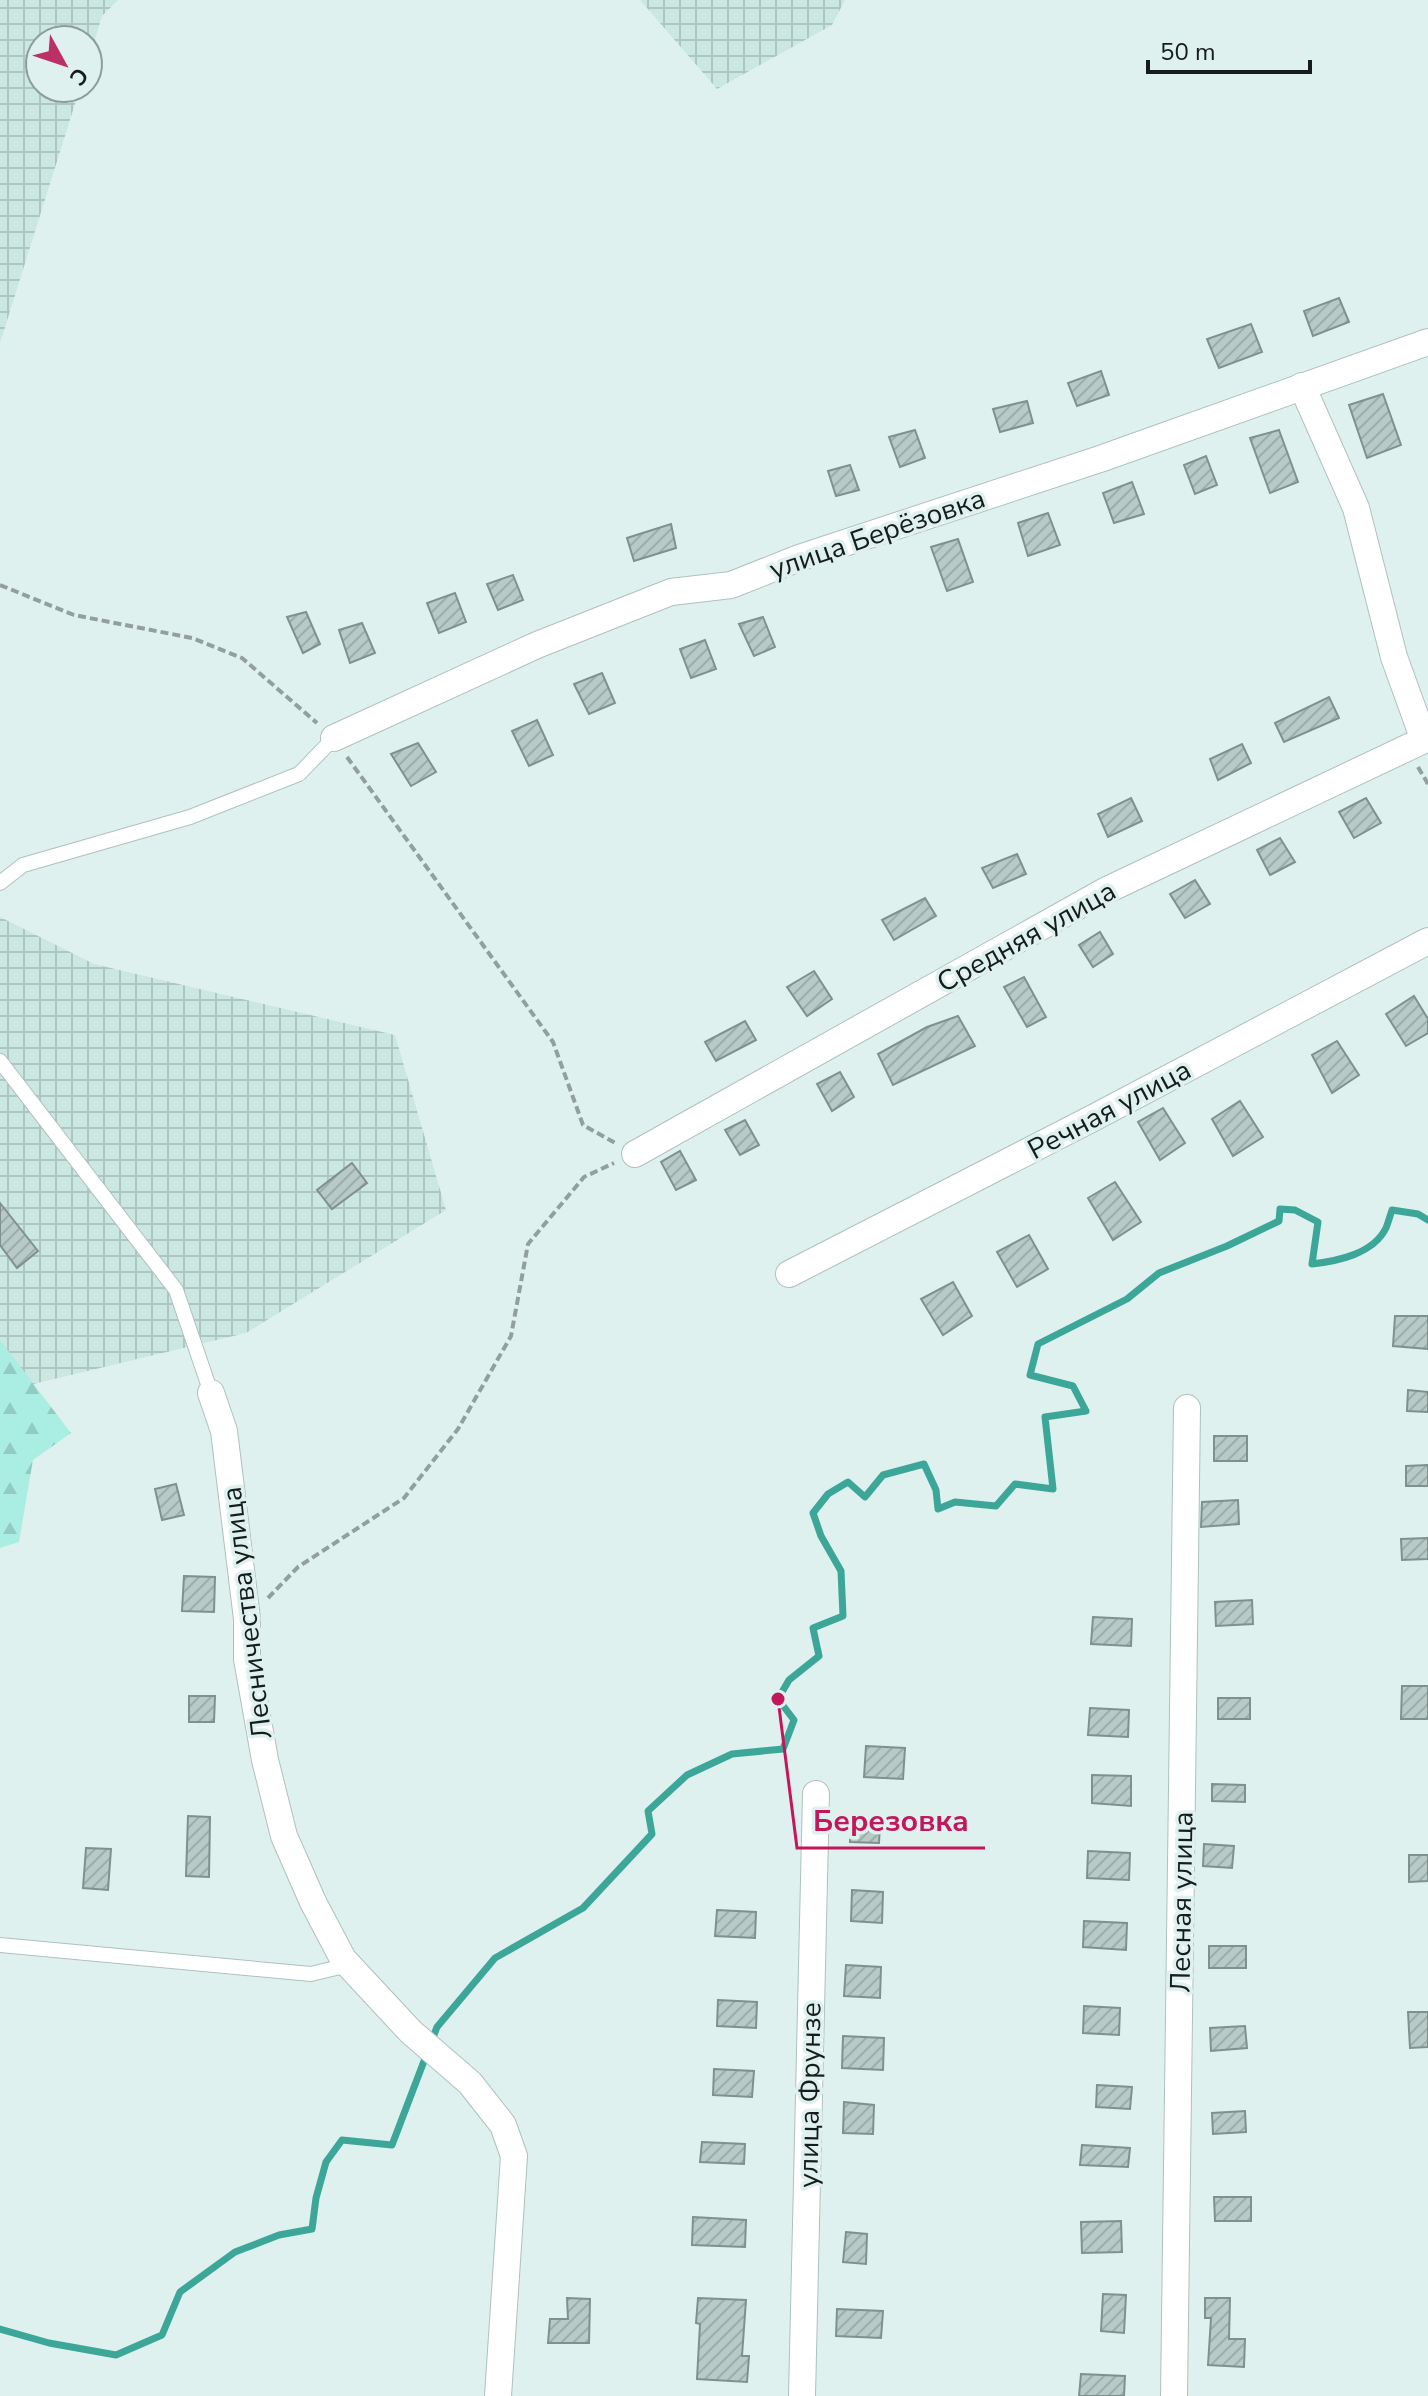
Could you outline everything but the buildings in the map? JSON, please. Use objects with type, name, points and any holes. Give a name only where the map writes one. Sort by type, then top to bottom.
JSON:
[{"type":"street","name":"улица Берёзовка","points":[[334,738],[537,645],[671,592],[731,585],[799,558],[1100,459],[1428,342]]},
{"type":"street","points":[[1302,386],[1356,508],[1394,657],[1426,739]]},
{"type":"street","name":"Средняя улица","points":[[635,1154],[1105,891],[1426,739]]},
{"type":"street","name":"Речная улица","points":[[789,1274],[1428,941]]},
{"type":"street","name":"Лесничества улица","points":[[211,1393],[224,1431],[247,1619],[247,1659],[265,1760],[284,1836],[343,1959],[420,2040],[470,2083],[503,2125],[514,2156],[498,2396]]},
{"type":"street","name":"Лесная улица","points":[[1174,2396],[1187,1408]]},
{"type":"street","name":"улица Фрунзе","points":[[802,2396],[816,1794]]},
{"type":"lane","points":[[0,883],[23,865],[190,817],[299,774],[334,738]]},
{"type":"lane","points":[[0,1061],[176,1290],[211,1393]]},
{"type":"lane","points":[[0,1945],[311,1974],[348,1965]]},
{"type":"path","points":[[0,585],[74,615],[192,638],[242,658],[334,738],[553,1042],[583,1125],[635,1154]]},
{"type":"path","points":[[247,1619],[298,1567],[404,1498],[458,1429],[511,1336],[528,1244],[584,1177],[635,1154]]},
{"type":"shaded area","points":[[0,0],[118,0],[102,16],[100,24],[24,24],[24,104],[75,104],[0,343]]},
{"type":"shaded area","points":[[640,0],[845,0],[832,25],[717,89]]},
{"type":"shaded area","points":[[0,917],[94,964],[395,1035],[446,1210],[246,1333],[0,1392]]},
{"type":"green space","points":[[0,1340],[71,1433],[33,1460],[19,1542],[0,1548]]},
{"type":"waterway","points":[[0,2329],[49,2343],[116,2355],[162,2335],[180,2292],[235,2252],[279,2235],[312,2229],[316,2198],[326,2162],[342,2140],[392,2145],[437,2027],[495,1958],[583,1908],[652,1834],[648,1811],[687,1775],[732,1754],[783,1749],[794,1720],[778,1699],[789,1680],[819,1656],[813,1628],[843,1616],[841,1571],[821,1536],[813,1513],[828,1494],[848,1482],[865,1497],[883,1475],[924,1464],[936,1490],[938,1509],[955,1502],[996,1506],[1015,1484],[1053,1489],[1045,1417],[1086,1411],[1073,1386],[1030,1375],[1038,1344],[1127,1299],[1159,1273],[1279,1221],[1280,1209],[1295,1210],[1318,1222],[1312,1264],[1354,1255],[1373,1244],[1386,1228],[1392,1210],[1418,1214],[1428,1220]]},
{"type":"place","name":"Березовка","points":[[778,1699]]}]
